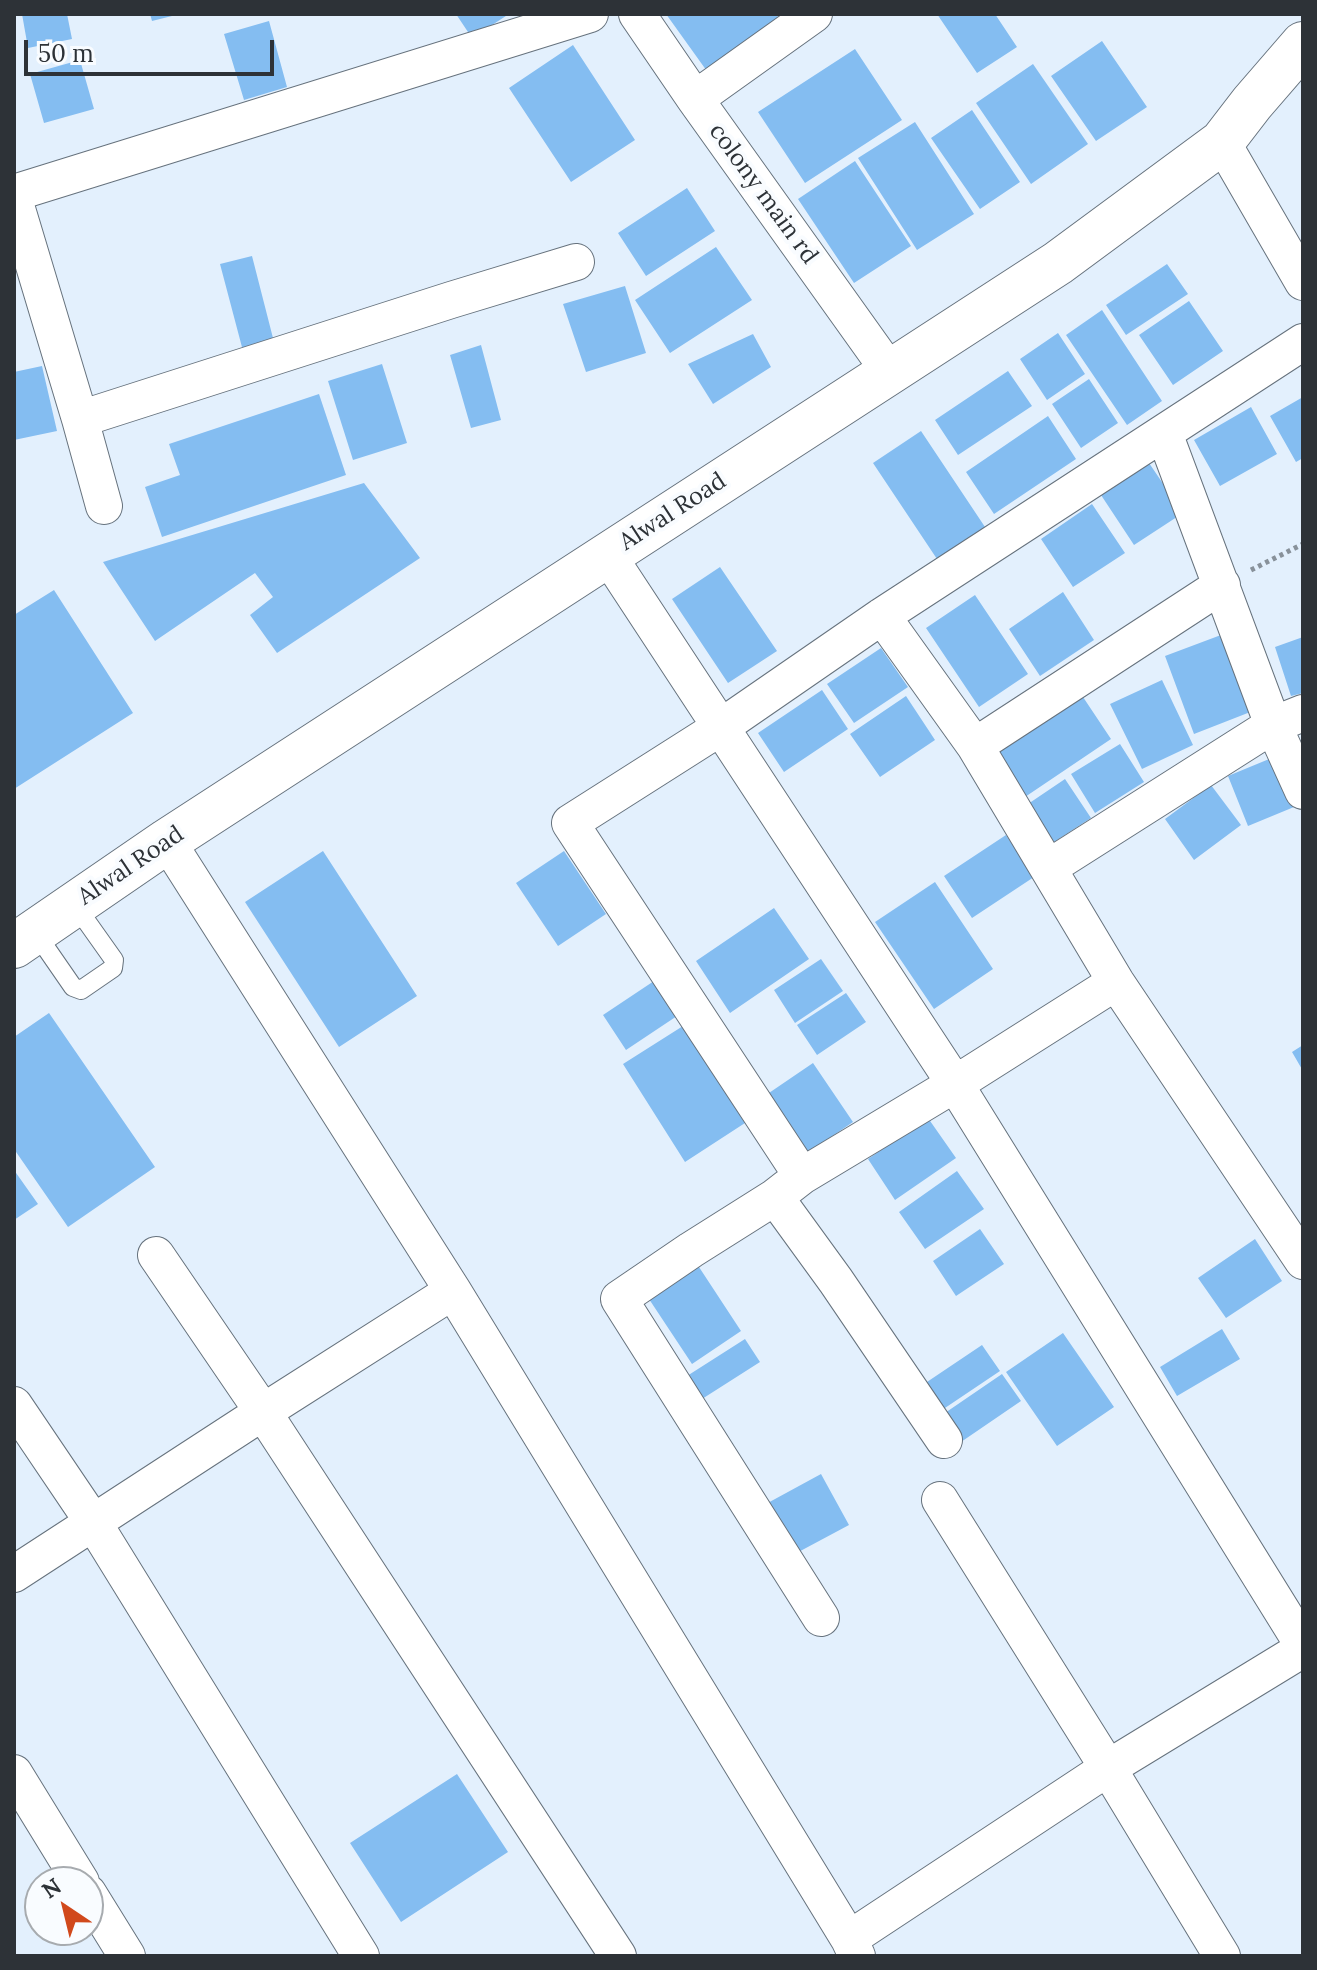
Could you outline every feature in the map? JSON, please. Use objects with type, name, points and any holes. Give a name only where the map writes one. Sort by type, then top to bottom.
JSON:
[{"type":"main road","name":"Alwal Road","points":[[24,939],[167,841],[1058,263],[1222,142],[1303,44]]},
{"type":"street","points":[[104,506],[14,196],[590,14]]},
{"type":"street","name":"colony main rd","points":[[637,14],[890,372]]},
{"type":"street","points":[[695,99],[814,14]]},
{"type":"street","points":[[1222,142],[1303,282]]},
{"type":"street","points":[[80,419],[576,262]]},
{"type":"street","points":[[944,1440],[836,1281],[789,1187],[570,823],[721,727],[882,616],[1303,342]]},
{"type":"street","points":[[1164,433],[1222,585],[1288,719],[1303,791]]},
{"type":"street","points":[[167,841],[453,1291],[853,1948],[1108,1768],[1303,1647],[955,1084],[607,554]]},
{"type":"street","points":[[975,746],[1222,585]]},
{"type":"street","points":[[882,616],[975,746],[1116,982],[1303,1261]]},
{"type":"street","points":[[1048,868],[1288,719]]},
{"type":"street","points":[[821,1618],[619,1299],[789,1187],[1116,982]]},
{"type":"street","points":[[156,1255],[263,1412],[618,1956]]},
{"type":"street","points":[[14,1574],[453,1291]]},
{"type":"street","points":[[14,1405],[93,1522],[361,1956]]},
{"type":"street","points":[[940,1500],[1222,1956]]},
{"type":"street","points":[[14,1773],[71,1866]]},
{"type":"street","points":[[104,1919],[127,1956]]},
{"type":"lane","points":[[24,939],[73,987],[81,990],[113,968],[114,960],[75,905]]},
{"type":"path","points":[[1222,585],[1303,544]]},
{"type":"building","points":[[22,14],[67,14],[72,39],[28,48]]},
{"type":"building","points":[[150,14],[176,14],[176,15],[152,21]]},
{"type":"building","points":[[456,14],[509,14],[472,38]]},
{"type":"building","points":[[666,14],[776,14],[781,21],[709,74]]},
{"type":"building","points":[[937,14],[995,14],[1017,47],[977,73]]},
{"type":"building","points":[[269,21],[287,87],[244,100],[224,34]]},
{"type":"building","points":[[1102,41],[1147,107],[1096,141],[1051,76]]},
{"type":"building","points":[[573,45],[635,140],[571,182],[509,88]]},
{"type":"building","points":[[855,49],[902,120],[805,183],[758,112]]},
{"type":"building","points":[[80,60],[94,109],[44,123],[30,74]]},
{"type":"building","points":[[1033,64],[1088,144],[1031,184],[976,103]]},
{"type":"building","points":[[972,110],[1020,182],[980,209],[931,138]]},
{"type":"building","points":[[915,122],[974,214],[917,250],[858,158]]},
{"type":"building","points":[[855,161],[911,246],[854,283],[798,199]]},
{"type":"building","points":[[687,188],[715,231],[646,276],[618,233]]},
{"type":"building","points":[[716,247],[752,300],[670,353],[635,300]]},
{"type":"building","points":[[252,256],[274,342],[243,351],[220,264]]},
{"type":"building","points":[[1167,264],[1188,294],[1126,335],[1106,305]]},
{"type":"building","points":[[625,286],[646,353],[586,372],[563,304]]},
{"type":"building","points":[[1189,301],[1223,351],[1173,385],[1139,335]]},
{"type":"building","points":[[1102,310],[1162,401],[1127,425],[1066,335]]},
{"type":"building","points":[[1058,333],[1085,374],[1047,400],[1020,359]]},
{"type":"building","points":[[753,334],[771,367],[713,404],[688,364]]},
{"type":"building","points":[[481,345],[501,420],[471,428],[450,355]]},
{"type":"building","points":[[382,364],[407,443],[353,460],[328,381]]},
{"type":"building","points":[[42,366],[57,431],[14,440],[14,372]]},
{"type":"building","points":[[1008,371],[1032,406],[958,455],[935,420]]},
{"type":"building","points":[[1089,379],[1118,423],[1081,448],[1052,404]]},
{"type":"building","points":[[319,394],[346,475],[162,537],[145,487],[180,475],[169,444]]},
{"type":"building","points":[[1303,397],[1303,458],[1296,462],[1270,416]]},
{"type":"building","points":[[1251,407],[1277,454],[1220,486],[1194,440]]},
{"type":"building","points":[[1048,416],[1076,459],[994,514],[966,472]]},
{"type":"building","points":[[921,431],[985,527],[937,559],[873,463]]},
{"type":"building","points":[[1149,463],[1183,513],[1134,545],[1101,495]]},
{"type":"building","points":[[364,483],[420,558],[277,653],[250,615],[273,597],[255,573],[155,641],[103,562]]},
{"type":"building","points":[[1092,504],[1125,553],[1073,587],[1041,539]]},
{"type":"building","points":[[720,567],[777,651],[728,683],[672,599]]},
{"type":"building","points":[[54,590],[133,713],[14,789],[14,615]]},
{"type":"building","points":[[1063,592],[1094,640],[1040,676],[1009,629]]},
{"type":"building","points":[[975,595],[1028,674],[979,707],[926,628]]},
{"type":"building","points":[[1229,632],[1258,709],[1194,734],[1165,656]]},
{"type":"building","points":[[1303,637],[1303,693],[1291,696],[1275,647]]},
{"type":"building","points":[[881,648],[908,687],[854,723],[827,684]]},
{"type":"building","points":[[1162,680],[1193,745],[1142,769],[1110,704]]},
{"type":"building","points":[[822,690],[848,729],[784,772],[758,733]]},
{"type":"building","points":[[1079,691],[1111,739],[1025,797],[992,749]]},
{"type":"building","points":[[906,696],[935,740],[880,777],[850,734]]},
{"type":"building","points":[[1120,744],[1144,782],[1095,813],[1071,774]]},
{"type":"building","points":[[1274,757],[1294,807],[1248,826],[1228,776]]},
{"type":"building","points":[[1065,779],[1091,818],[1054,842],[1028,804]]},
{"type":"building","points":[[1211,785],[1241,825],[1194,860],[1165,819]]},
{"type":"building","points":[[1006,835],[1034,877],[972,918],[944,876]]},
{"type":"building","points":[[323,851],[417,996],[339,1047],[245,902]]},
{"type":"building","points":[[564,851],[606,914],[558,946],[516,883]]},
{"type":"building","points":[[935,882],[993,969],[934,1009],[875,922]]},
{"type":"building","points":[[774,908],[809,959],[730,1013],[696,961]]},
{"type":"building","points":[[821,959],[843,991],[795,1023],[774,990]]},
{"type":"building","points":[[654,981],[677,1016],[626,1050],[603,1015]]},
{"type":"building","points":[[846,993],[866,1022],[817,1055],[797,1025]]},
{"type":"building","points":[[49,1013],[155,1167],[68,1227],[14,1149],[14,1037]]},
{"type":"building","points":[[683,1026],[745,1123],[685,1162],[623,1064]]},
{"type":"building","points":[[1303,1045],[1303,1071],[1292,1052]]},
{"type":"building","points":[[813,1063],[853,1122],[806,1154],[766,1095]]},
{"type":"building","points":[[928,1118],[956,1158],[895,1200],[868,1159]]},
{"type":"building","points":[[14,1170],[38,1204],[14,1220]]},
{"type":"building","points":[[957,1171],[984,1209],[925,1249],[899,1212]]},
{"type":"building","points":[[980,1229],[1004,1264],[956,1296],[933,1261]]},
{"type":"building","points":[[1255,1239],[1282,1281],[1226,1318],[1198,1278]]},
{"type":"building","points":[[697,1264],[741,1331],[692,1364],[647,1296]]},
{"type":"building","points":[[1222,1329],[1240,1359],[1177,1396],[1160,1367]]},
{"type":"building","points":[[1063,1333],[1114,1407],[1057,1446],[1006,1372]]},
{"type":"building","points":[[745,1339],[760,1362],[702,1399],[687,1376]]},
{"type":"building","points":[[982,1345],[1000,1371],[939,1412],[921,1386]]},
{"type":"building","points":[[1002,1374],[1021,1401],[961,1442],[942,1415]]},
{"type":"building","points":[[821,1474],[849,1525],[791,1556],[764,1505]]},
{"type":"building","points":[[457,1774],[508,1852],[401,1922],[350,1843]]}]
